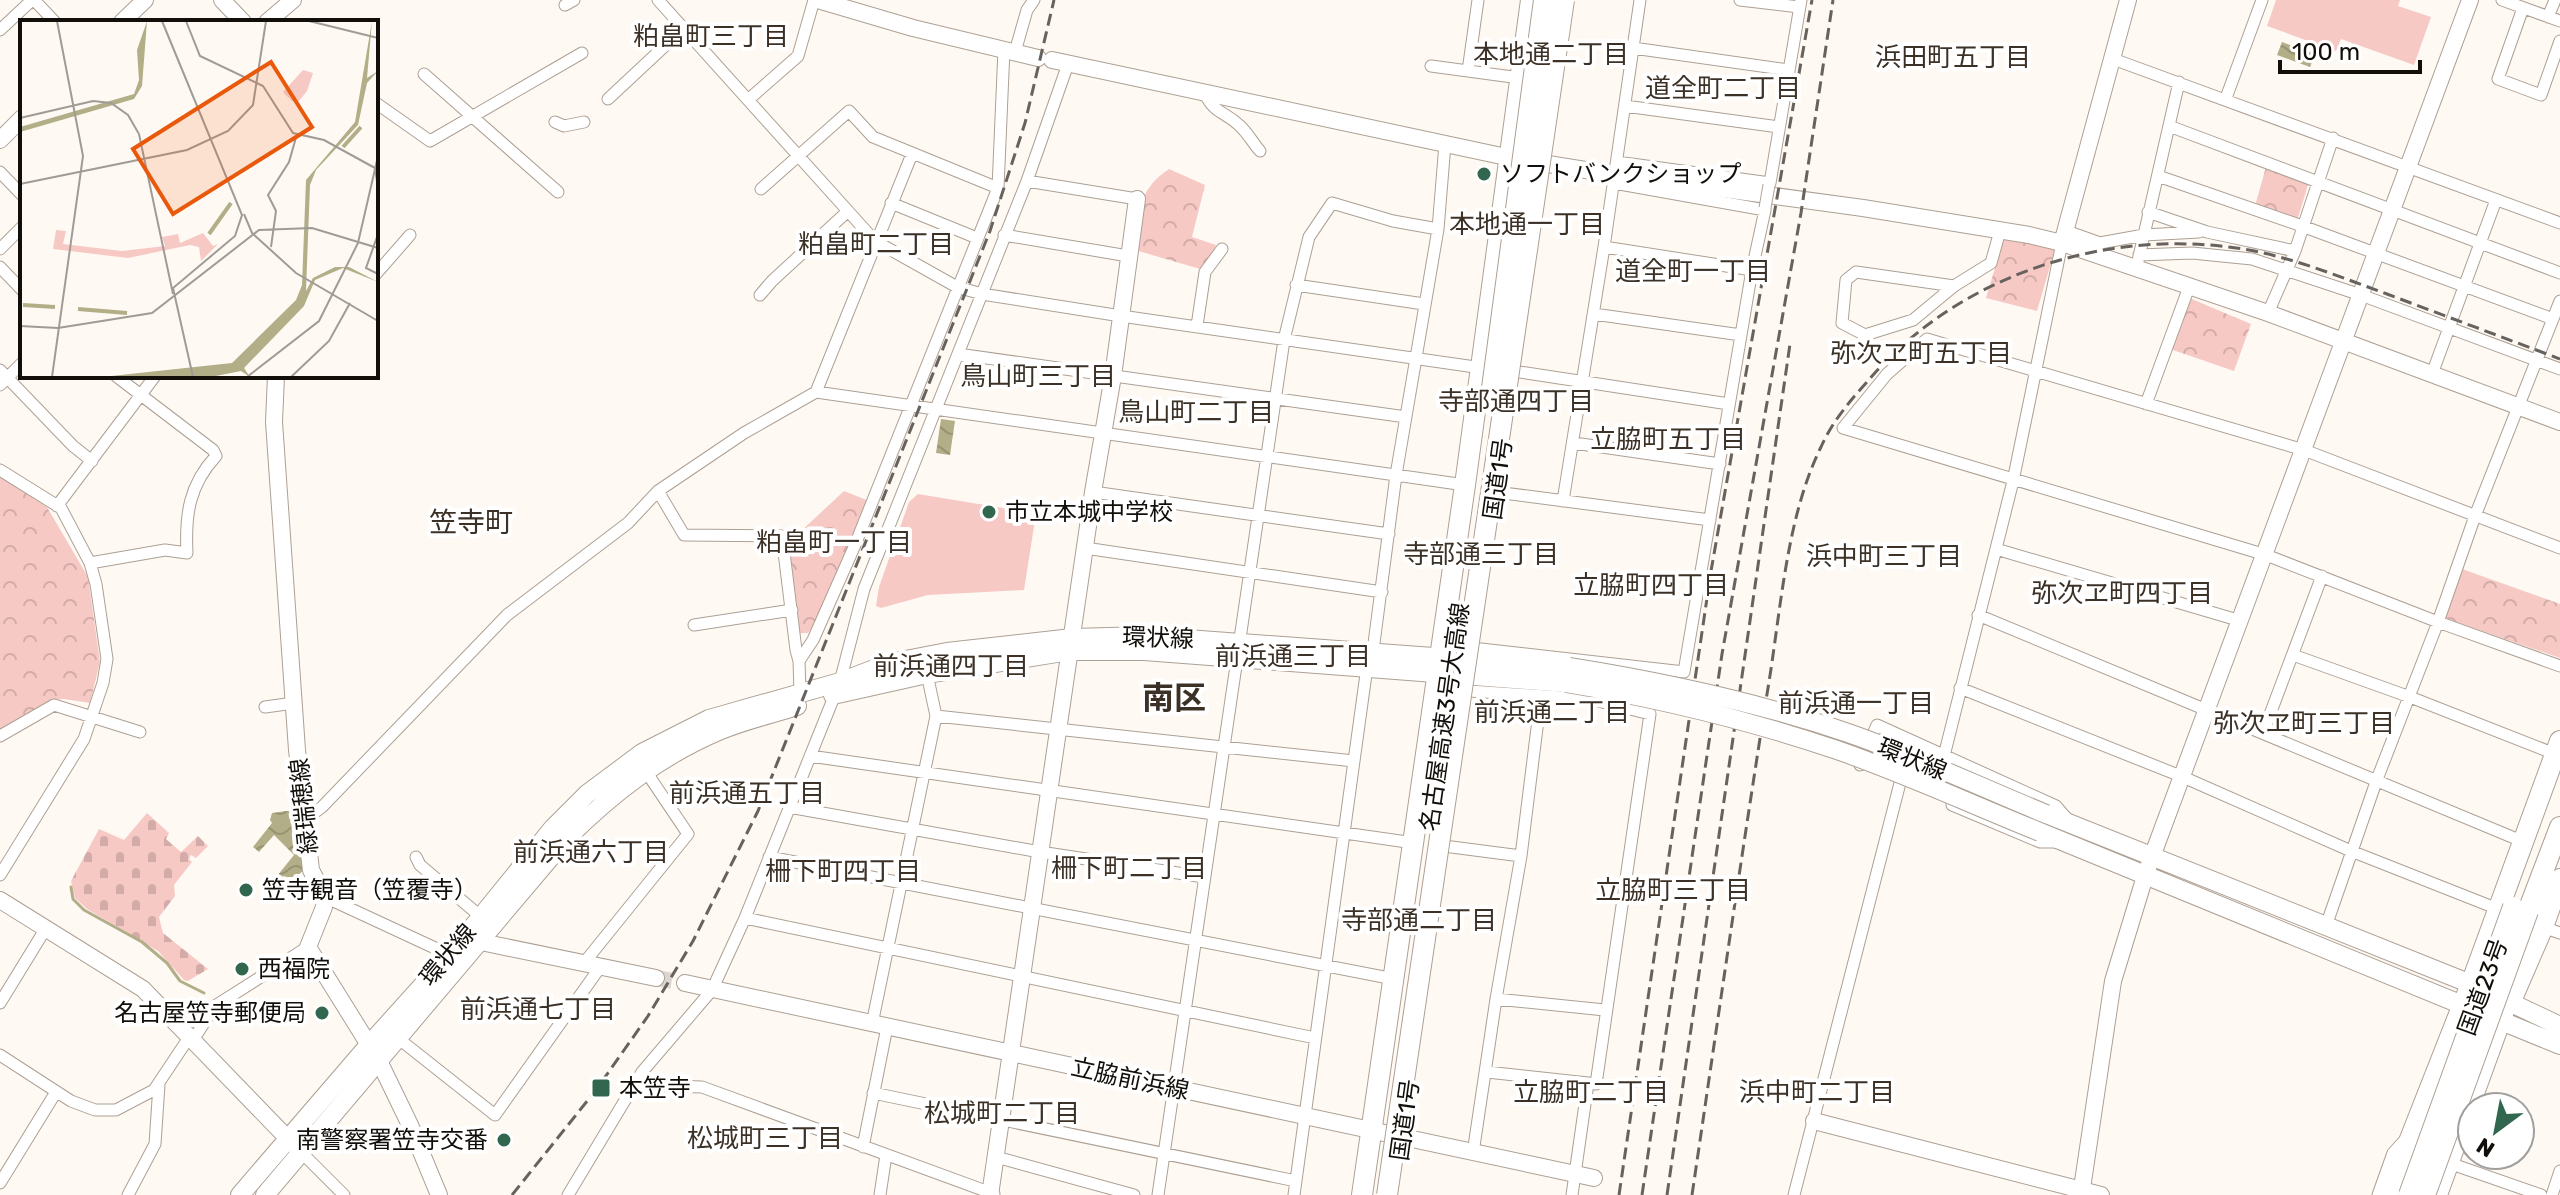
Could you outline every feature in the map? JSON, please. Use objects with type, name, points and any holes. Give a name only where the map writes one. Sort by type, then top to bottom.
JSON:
[{"type":"highway","name":"国道1号","points":[[1362,1195],[1482,368],[1531,0]]},
{"type":"highway","name":"名古屋高速3号大高線","points":[[1375,1195],[1544,0]]},
{"type":"highway","points":[[1502,314],[1516,259],[1554,0]]},
{"type":"highway","name":"国道1号","points":[[1394,1195],[1567,0]]},
{"type":"highway","name":"名古屋高速3号大高線","points":[[1387,1195],[1567,0]]},
{"type":"highway","points":[[2388,1195],[2558,747]]},
{"type":"highway","name":"国道23号","points":[[2409,1195],[2560,780]]},
{"type":"highway","name":"国道23号","points":[[2425,1195],[2560,827]]},
{"type":"highway","points":[[2506,1011],[2552,930],[2560,879]]},
{"type":"main road","name":"環状線","points":[[240,1195],[288,1138],[373,1053],[399,1039],[473,938],[602,803],[645,770],[722,730],[838,688],[890,663],[947,652],[1146,636],[1238,650],[1567,675],[1751,723],[1840,751],[2069,833],[2466,993]]},
{"type":"main road","name":"環状線","points":[[265,1195],[302,1153],[373,1053],[450,955],[473,938],[480,916],[553,828],[587,794],[642,753],[709,719],[800,693],[927,674],[1070,644]]},
{"type":"main road","name":"環状線","points":[[2150,865],[2326,926],[2506,1011],[2560,1045]]},
{"type":"main road","name":"環状線","points":[[2506,1011],[2560,1026]]},
{"type":"street","points":[[0,30],[33,0],[53,20]]},
{"type":"street","points":[[124,20],[145,0]]},
{"type":"street","points":[[222,0],[241,20]]},
{"type":"street","points":[[269,20],[293,0]]},
{"type":"street","points":[[658,0],[875,241],[957,287],[982,294],[1121,316],[1482,368]]},
{"type":"street","points":[[748,100],[798,56],[819,0],[913,28],[1053,61],[1545,164],[2100,243],[2144,235],[2207,232]]},
{"type":"street","points":[[799,661],[813,640],[855,545],[998,188],[1009,51],[1034,0]]},
{"type":"street","points":[[1468,71],[1478,0]]},
{"type":"street","points":[[1563,501],[1640,0]]},
{"type":"street","points":[[1471,668],[1684,672],[1800,4],[1740,0]]},
{"type":"street","points":[[1944,756],[2013,481],[2064,237],[2128,0]]},
{"type":"street","points":[[2226,98],[2262,0]]},
{"type":"street","points":[[2081,1192],[2113,981],[2150,865],[2470,0]]},
{"type":"street","points":[[2502,0],[2554,19],[2555,0]]},
{"type":"street","points":[[2523,8],[2498,79],[2541,95],[2560,41]]},
{"type":"street","points":[[608,99],[685,27]]},
{"type":"street","points":[[1633,48],[1789,70]]},
{"type":"street","points":[[378,104],[430,141],[582,53]]},
{"type":"street","points":[[2113,59],[2560,223]]},
{"type":"street","points":[[568,1195],[634,1085],[712,990],[745,918],[838,688],[864,589],[1027,181],[1053,61]]},
{"type":"street","points":[[1431,66],[1520,78]]},
{"type":"street","points":[[424,74],[558,192]]},
{"type":"street","points":[[2138,262],[2179,82]]},
{"type":"street","points":[[1205,94],[1211,108],[1242,127],[1260,151]]},
{"type":"street","points":[[1625,106],[1779,127]]},
{"type":"street","points":[[761,189],[849,111],[873,137],[998,188]]},
{"type":"street","points":[[0,140],[20,120]]},
{"type":"street","points":[[555,122],[564,126],[584,122]]},
{"type":"street","points":[[2169,126],[2560,273]]},
{"type":"street","points":[[2268,313],[2295,251],[2333,138]]},
{"type":"street","points":[[1294,1195],[1324,966],[1382,592],[1396,475],[1438,229],[1445,144]]},
{"type":"street","points":[[816,392],[912,154]]},
{"type":"street","points":[[0,172],[20,193]]},
{"type":"street","points":[[1615,173],[1769,184]]},
{"type":"street","points":[[1615,173],[1765,209]]},
{"type":"street","points":[[2158,176],[2553,319]]},
{"type":"street","points":[[634,1085],[702,1087],[992,1194],[1000,1119],[1034,909],[1070,644],[1113,376],[1137,199],[1027,181]]},
{"type":"street","points":[[2432,374],[2496,200]]},
{"type":"street","points":[[891,203],[977,238]]},
{"type":"street","points":[[1158,1195],[1284,340],[1309,237],[1332,203],[1393,221],[1438,229]]},
{"type":"street","points":[[760,295],[848,211]]},
{"type":"street","points":[[2148,212],[2207,232],[2295,251]]},
{"type":"street","points":[[0,249],[20,229]]},
{"type":"street","points":[[1954,286],[1856,272],[1846,280],[1842,323],[1865,335],[1913,320],[1954,286],[1991,263],[2000,231]]},
{"type":"street","points":[[378,272],[410,235]]},
{"type":"street","points":[[1004,235],[1128,256]]},
{"type":"street","points":[[2064,237],[2138,262],[2189,287],[2345,341],[2560,422]]},
{"type":"street","points":[[1604,247],[1752,270]]},
{"type":"street","points":[[1197,326],[1205,272],[1222,249]]},
{"type":"street","points":[[2138,262],[2192,253],[2252,259],[2361,295],[2560,369]]},
{"type":"street","points":[[0,267],[20,288]]},
{"type":"street","points":[[1296,285],[1424,304]]},
{"type":"street","points":[[2146,404],[2189,287]]},
{"type":"street","points":[[2326,926],[2475,516],[2560,301]]},
{"type":"street","points":[[1594,314],[1741,335]]},
{"type":"street","points":[[2560,548],[2304,450],[1927,339],[1887,374],[1843,428],[2266,555],[2560,666]]},
{"type":"street","points":[[958,354],[1406,417]]},
{"type":"street","points":[[20,364],[2,378],[92,461]]},
{"type":"street","points":[[1513,371],[1729,404]]},
{"type":"street","points":[[90,563],[165,550],[187,553],[188,505],[198,480],[216,456],[213,450],[118,378]]},
{"type":"street","points":[[57,506],[154,378]]},
{"type":"street","name":"緑瑞穂線","points":[[276,378],[274,422],[294,703],[311,870],[325,897]]},
{"type":"street","points":[[307,818],[322,807],[507,615],[628,523],[658,491],[744,433],[816,392],[1465,485]]},
{"type":"street","points":[[1574,443],[1720,464]]},
{"type":"street","points":[[0,470],[57,506],[90,563],[107,659],[103,683],[84,739],[0,875]]},
{"type":"street","points":[[658,491],[684,535],[782,536],[799,661],[800,693]]},
{"type":"street","points":[[1093,492],[1389,534]]},
{"type":"street","points":[[1496,492],[1710,520]]},
{"type":"street","points":[[1085,548],[1382,592]]},
{"type":"street","points":[[1996,549],[2241,621]]},
{"type":"street","points":[[2263,733],[2322,576]]},
{"type":"street","points":[[694,625],[792,610]]},
{"type":"street","points":[[1978,615],[2524,842]]},
{"type":"street","points":[[2293,655],[2558,747]]},
{"type":"street","points":[[1471,668],[1541,696],[1590,699],[1650,714],[1596,1084],[1487,1072]]},
{"type":"street","points":[[863,1147],[873,1093],[888,949],[936,716],[927,674]]},
{"type":"street","points":[[1960,688],[2183,777],[2351,851],[2498,909]]},
{"type":"street","points":[[1473,1153],[1521,856],[1541,696]]},
{"type":"street","points":[[265,707],[294,703]]},
{"type":"street","points":[[0,736],[54,705],[140,732]]},
{"type":"street","points":[[936,716],[1354,761]]},
{"type":"street","points":[[1877,725],[2056,806],[2069,833],[2040,842],[1900,783],[1860,766],[1877,725]]},
{"type":"street","points":[[810,756],[1414,843]]},
{"type":"street","points":[[584,963],[688,834],[645,770]]},
{"type":"street","points":[[1794,1195],[1900,783]]},
{"type":"street","points":[[789,807],[1040,852],[1204,877]]},
{"type":"street","points":[[1444,846],[1521,856]]},
{"type":"street","points":[[416,857],[420,865],[480,916]]},
{"type":"street","points":[[769,857],[1394,979]]},
{"type":"street","points":[[0,1055],[56,1092],[95,1110],[116,1110],[138,1100],[159,1084],[215,1006],[308,947],[325,897],[450,955]]},
{"type":"street","points":[[0,900],[143,989],[344,1195]]},
{"type":"street","points":[[745,918],[1315,1038]]},
{"type":"street","points":[[0,1003],[46,928]]},
{"type":"street","points":[[473,938],[656,978]]},
{"type":"street","points":[[308,947],[373,1053],[410,1125],[439,1195]]},
{"type":"street","points":[[399,1039],[495,1115],[601,966]]},
{"type":"street","name":"立脇前浜線","points":[[685,983],[1594,1178]]},
{"type":"street","points":[[1496,999],[1605,1010]]},
{"type":"street","points":[[2439,1195],[2506,1011]]},
{"type":"street","points":[[1572,1195],[1588,1083]]},
{"type":"street","points":[[128,1195],[151,1157],[155,1144],[159,1084]]},
{"type":"street","points":[[0,1183],[56,1092]]},
{"type":"street","points":[[873,1093],[1296,1181]]},
{"type":"street","points":[[1814,1121],[2101,1195]]},
{"type":"street","points":[[2378,1195],[2393,1153],[2416,1126]]},
{"type":"street","points":[[880,1195],[886,1155]]},
{"type":"street","points":[[996,1157],[1134,1195]]},
{"type":"street","points":[[2449,1163],[2541,1195]]},
{"type":"street","points":[[2552,1195],[2560,1171]]},
{"type":"green space","points":[[2276,0],[2400,0],[2398,6],[2431,17],[2414,65],[2341,39],[2336,51],[2267,26]]},
{"type":"green space","points":[[2266,167],[2308,185],[2297,221],[2255,206]]},
{"type":"green space","points":[[1169,169],[1205,185],[1192,237],[1216,245],[1207,271],[1135,250],[1139,214],[1145,195],[1150,186]]},
{"type":"green space","points":[[2004,238],[2056,246],[2037,311],[1986,298]]},
{"type":"green space","points":[[2187,297],[2251,324],[2234,371],[2170,349]]},
{"type":"green space","points":[[0,477],[47,507],[88,577],[100,662],[90,703],[52,700],[0,731]]},
{"type":"green space","points":[[844,491],[869,501],[814,625],[808,633],[798,633],[787,544]]},
{"type":"green space","points":[[918,494],[1015,510],[1014,517],[1035,520],[1024,590],[928,595],[881,608],[876,606],[879,587],[909,502]]},
{"type":"green space","points":[[2462,569],[2560,604],[2560,658],[2444,618]]},
{"type":"green space","points":[[147,813],[169,833],[166,839],[181,852],[198,836],[208,846],[196,858],[191,855],[189,859],[192,862],[174,885],[175,896],[159,917],[163,933],[208,969],[188,981],[158,951],[87,909],[75,898],[71,881],[99,829],[124,840]]},
{"type":"water","points":[[2282,42],[2315,54],[2310,67],[2277,55]]},
{"type":"water","points":[[941,419],[955,421],[950,455],[936,453]]},
{"type":"water","points":[[302,812],[302,825],[297,831],[303,838],[303,871],[285,885],[277,876],[294,855],[274,835],[259,852],[253,847],[272,823],[272,813]]},
{"type":"waterway","points":[[71,887],[73,899],[84,910],[142,942],[167,963],[180,981],[204,993]]},
{"type":"tunnel","points":[[656,978],[685,983]]},
{"type":"railway","points":[[512,1195],[596,1090],[648,1016],[693,941],[758,811],[990,231],[1025,123],[1054,0]]},
{"type":"railway","points":[[1619,1195],[1711,571],[1812,0]]},
{"type":"railway","points":[[1642,1195],[1722,654],[1801,213],[1833,0]]},
{"type":"railway","points":[[1692,1195],[1792,534],[1809,475],[1825,438],[1847,405],[1903,345],[1944,313],[1989,287],[2037,267],[2088,253],[2139,245],[2191,244],[2243,249],[2298,262],[2560,359]]},
{"type":"railway","points":[[1667,1195],[1790,344]]},
{"type":"place","name":"ソフトバンクショップ","points":[[1484,174]]},
{"type":"place","name":"市立本城中学校","points":[[989,512]]},
{"type":"place","name":"笠寺観音（笠覆寺）","points":[[246,890]]},
{"type":"place","name":"西福院","points":[[242,969]]},
{"type":"place","name":"名古屋笠寺郵便局","points":[[322,1013]]},
{"type":"place","name":"本笠寺","points":[[601,1088]]},
{"type":"place","name":"南警察署笠寺交番","points":[[504,1140]]},
{"type":"district","name":"粕畠町三丁目","points":[[711,36]]},
{"type":"district","name":"本地通二丁目","points":[[1551,54]]},
{"type":"district","name":"浜田町五丁目","points":[[1953,57]]},
{"type":"district","name":"道全町二丁目","points":[[1723,88]]},
{"type":"district","name":"本地通一丁目","points":[[1527,224]]},
{"type":"district","name":"粕畠町二丁目","points":[[876,244]]},
{"type":"district","name":"道全町一丁目","points":[[1693,271]]},
{"type":"district","name":"弥次ヱ町五丁目","points":[[1921,353]]},
{"type":"district","name":"鳥山町三丁目","points":[[1038,376]]},
{"type":"district","name":"寺部通四丁目","points":[[1516,401]]},
{"type":"district","name":"鳥山町二丁目","points":[[1196,412]]},
{"type":"district","name":"立脇町五丁目","points":[[1668,439]]},
{"type":"district","name":"笠寺町","points":[[471,522]]},
{"type":"district","name":"粕畠町一丁目","points":[[834,542]]},
{"type":"district","name":"寺部通三丁目","points":[[1481,554]]},
{"type":"district","name":"浜中町三丁目","points":[[1884,556]]},
{"type":"district","name":"立脇町四丁目","points":[[1651,585]]},
{"type":"district","name":"弥次ヱ町四丁目","points":[[2122,593]]},
{"type":"district","name":"前浜通三丁目","points":[[1293,656]]},
{"type":"district","name":"前浜通四丁目","points":[[951,666]]},
{"type":"district","name":"南区","points":[[1174,698]]},
{"type":"district","name":"前浜通一丁目","points":[[1856,703]]},
{"type":"district","name":"前浜通二丁目","points":[[1552,712]]},
{"type":"district","name":"弥次ヱ町三丁目","points":[[2304,723]]},
{"type":"district","name":"前浜通五丁目","points":[[747,793]]},
{"type":"district","name":"前浜通六丁目","points":[[591,852]]},
{"type":"district","name":"柵下町二丁目","points":[[1129,868]]},
{"type":"district","name":"柵下町四丁目","points":[[843,871]]},
{"type":"district","name":"立脇町三丁目","points":[[1673,890]]},
{"type":"district","name":"寺部通二丁目","points":[[1419,920]]},
{"type":"district","name":"前浜通七丁目","points":[[538,1009]]},
{"type":"district","name":"立脇町二丁目","points":[[1591,1092]]},
{"type":"district","name":"浜中町二丁目","points":[[1817,1092]]},
{"type":"district","name":"松城町二丁目","points":[[1002,1113]]},
{"type":"district","name":"松城町三丁目","points":[[765,1138]]}]
